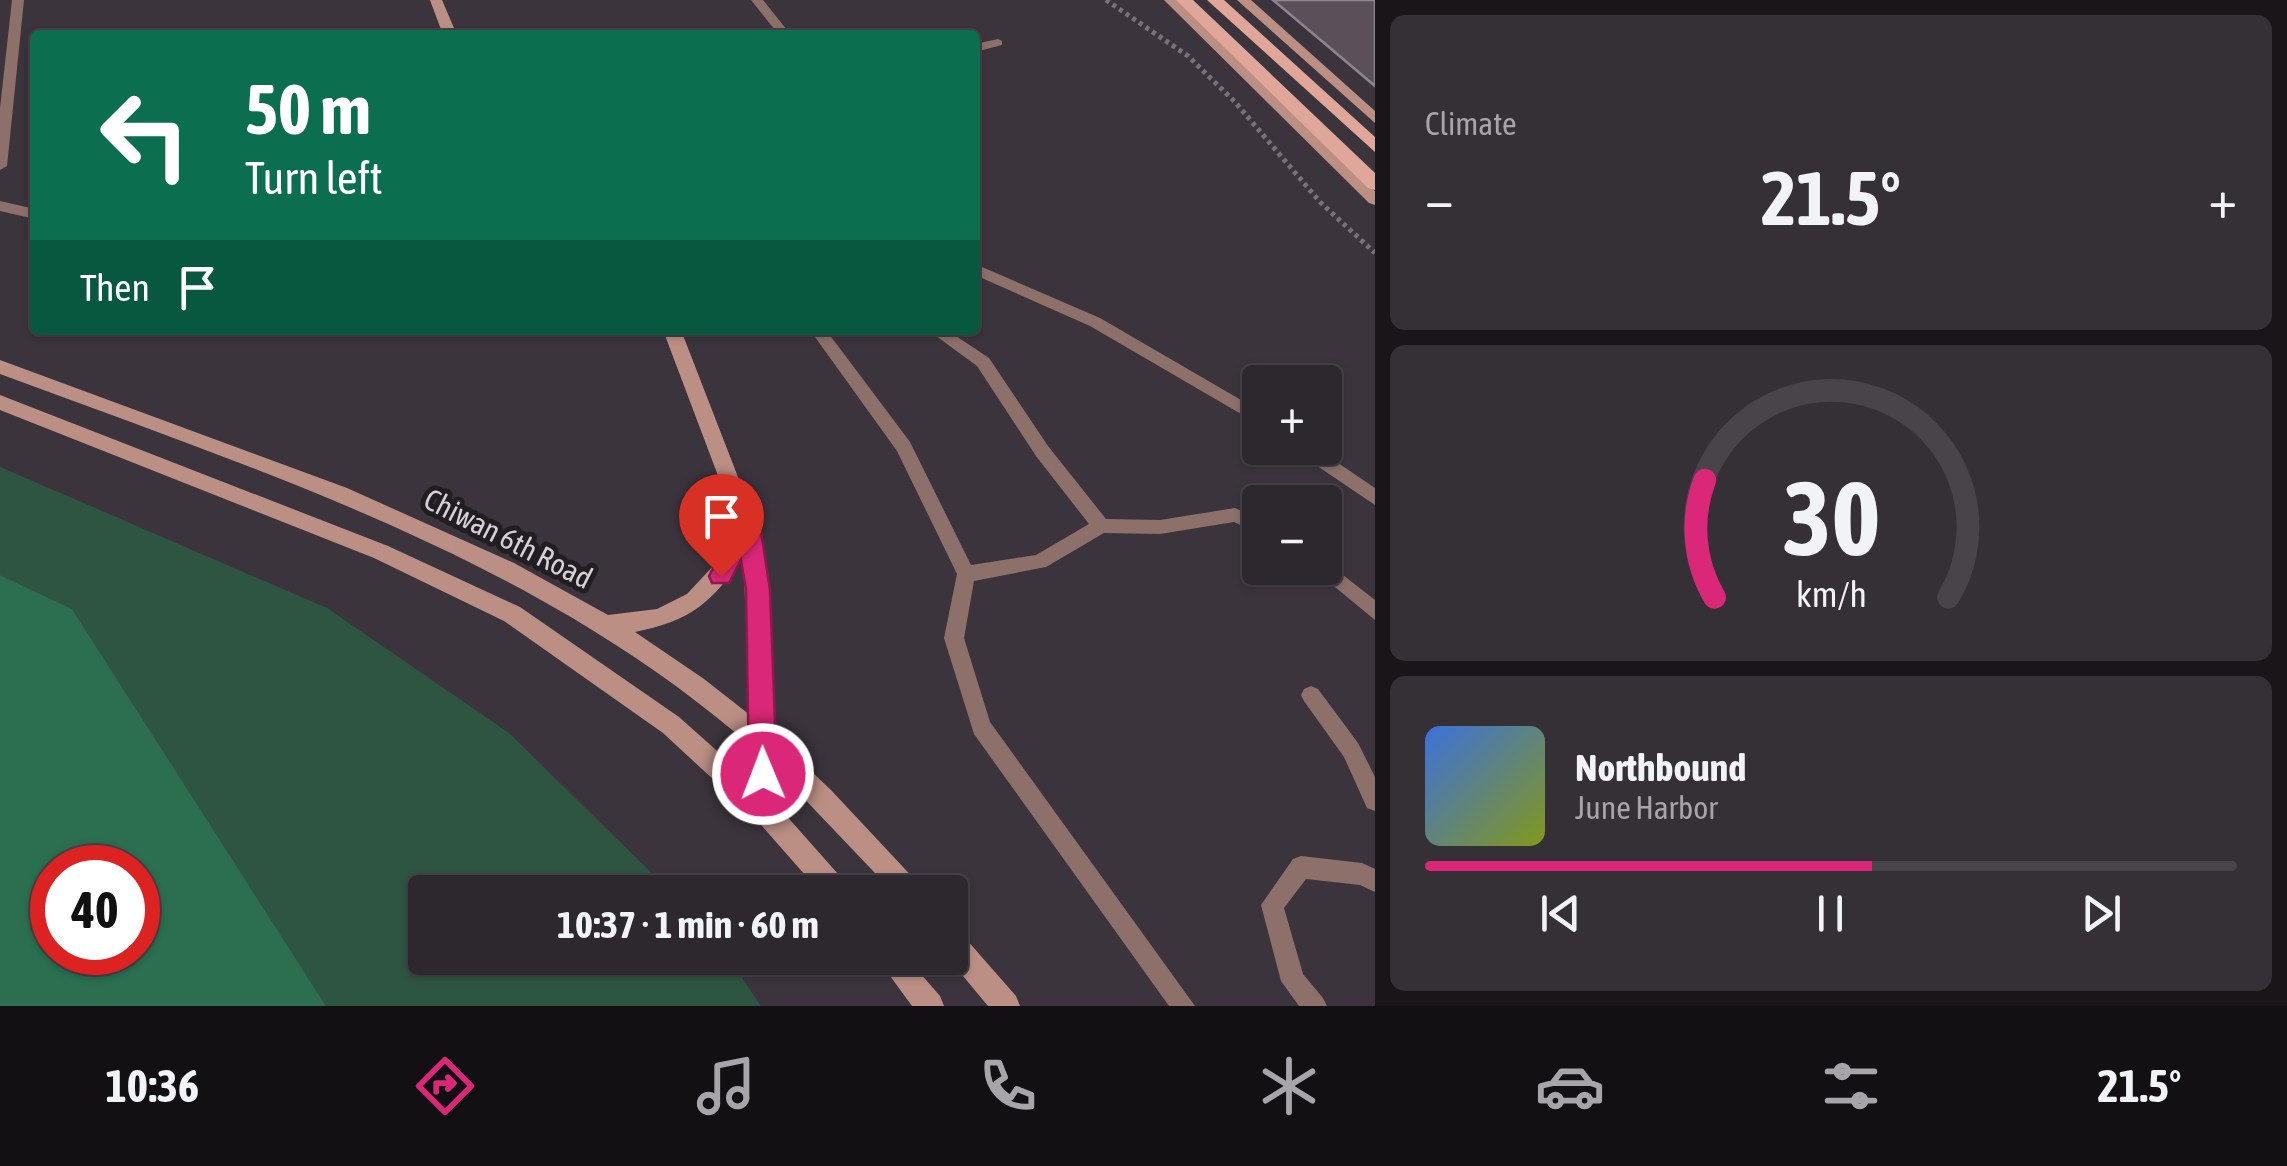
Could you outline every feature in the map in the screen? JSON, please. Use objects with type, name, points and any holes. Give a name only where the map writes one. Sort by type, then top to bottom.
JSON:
[{"type":"main road","points":[[1184,0],[1374,184]]},
{"type":"main road","points":[[1215,0],[1374,146]]},
{"type":"street","points":[[436,0],[448,30]]},
{"type":"street","points":[[1170,0],[1374,200]]},
{"type":"street","points":[[1243,0],[1374,119]]},
{"type":"street","points":[[0,206],[30,213]]},
{"type":"street","points":[[674,335],[748,525],[758,590],[764,809]]},
{"type":"street","name":"Chiwan 6th Road","points":[[0,368],[346,498],[512,572],[660,660],[762,739],[803,776],[893,875]]},
{"type":"street","points":[[0,402],[381,552],[512,614],[671,725],[764,809],[821,875]]},
{"type":"street","points":[[605,626],[663,619],[689,607],[721,576],[748,525]]},
{"type":"street","points":[[968,961],[1006,1006]]},
{"type":"street","points":[[904,975],[930,1006]]},
{"type":"lane","points":[[0,166],[18,0]]},
{"type":"lane","points":[[757,0],[780,30]]},
{"type":"lane","points":[[980,47],[998,44]]},
{"type":"lane","points":[[980,271],[1095,322],[1242,408]]},
{"type":"lane","points":[[822,335],[904,448],[966,574],[954,638],[982,727],[1182,1006]]},
{"type":"lane","points":[[944,335],[984,362],[1042,452],[1101,526]]},
{"type":"lane","points":[[1328,465],[1374,498]]},
{"type":"lane","points":[[966,574],[1040,562],[1101,526],[1160,527],[1235,515],[1242,518]]},
{"type":"lane","points":[[1342,584],[1374,612]]},
{"type":"lane","points":[[1311,695],[1350,750],[1374,800]]},
{"type":"lane","points":[[1316,1006],[1293,981],[1272,906],[1301,867],[1362,874],[1374,881]]},
{"type":"path","points":[[1106,0],[1153,29],[1200,68],[1235,102],[1320,202],[1374,253]]},
{"type":"green space","points":[[0,467],[327,608],[509,733],[654,875],[408,875],[408,975],[740,975],[761,1006],[326,1006],[72,609],[0,575]]},
{"type":"green space","points":[[0,575],[72,609],[326,1006],[0,1006]]},
{"type":"building","points":[[1273,0],[1375,0],[1375,86],[1317,37]]},
{"type":"route","points":[[721,576],[748,525],[758,590],[763,774]]}]
